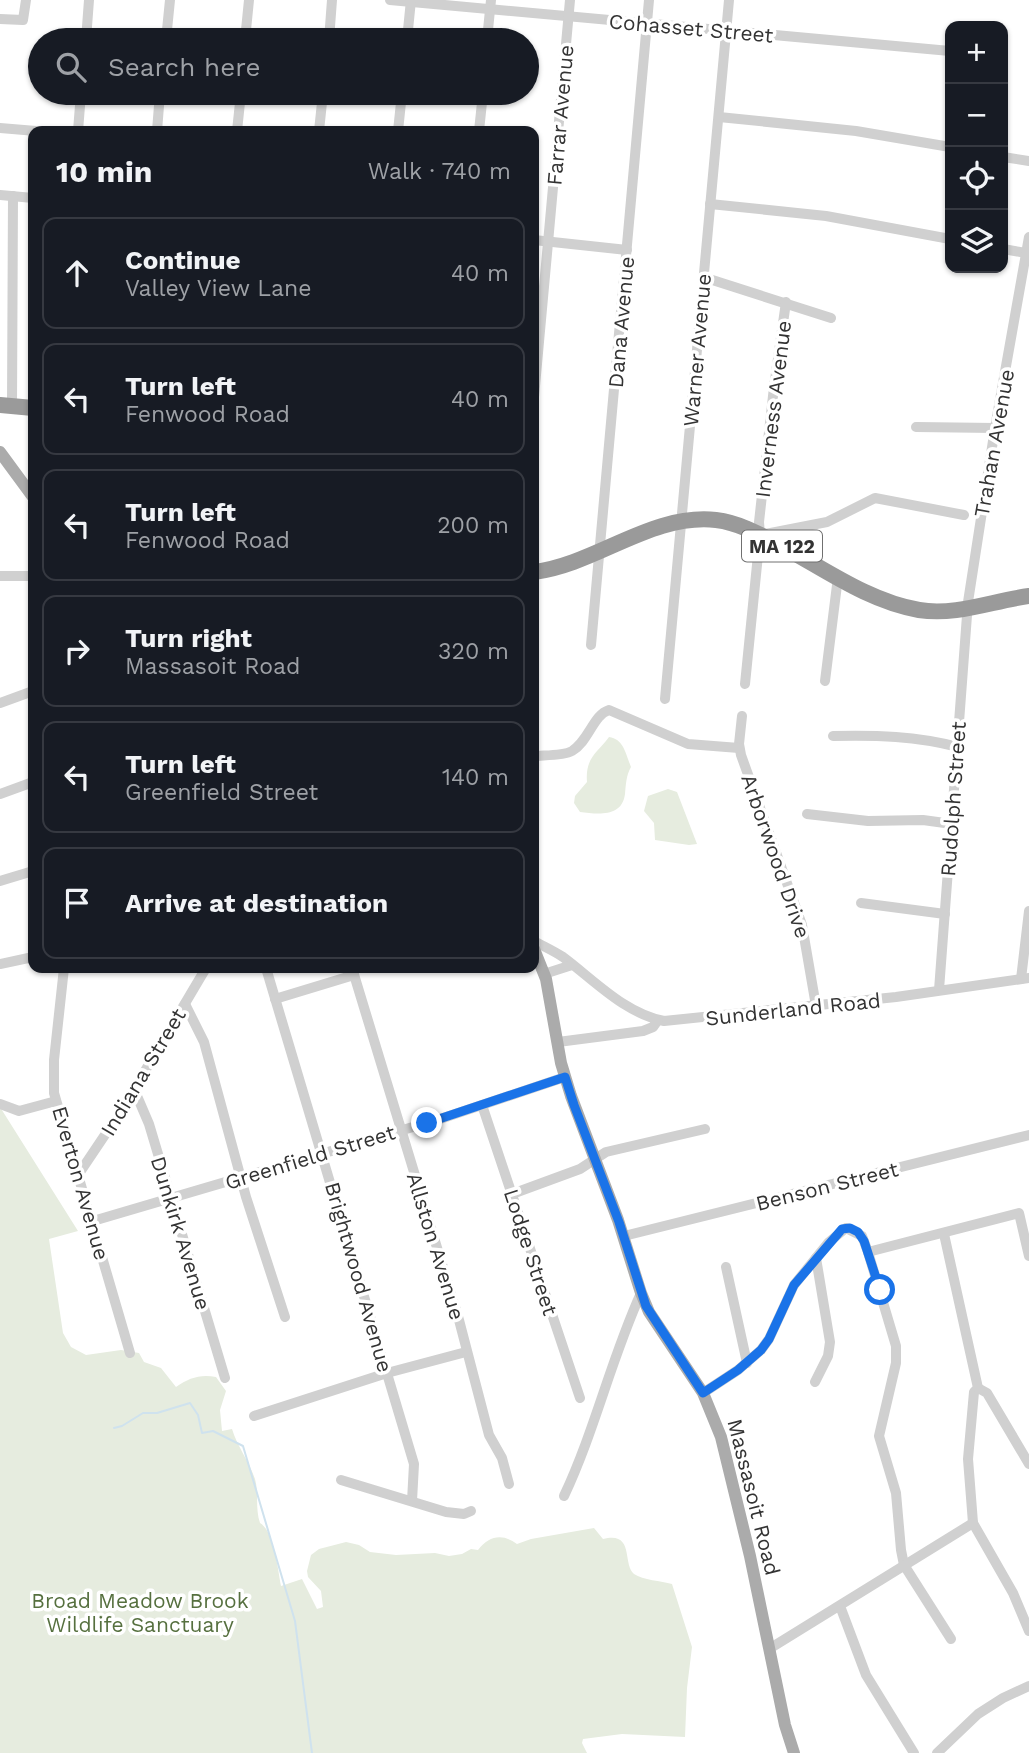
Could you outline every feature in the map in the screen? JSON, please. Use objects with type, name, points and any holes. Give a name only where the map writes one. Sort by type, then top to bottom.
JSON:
[{"type":"highway","points":[[6,406],[28,408]]},
{"type":"highway","name":"MA 122","points":[[539,571],[560,567],[601,552],[659,527],[682,521],[719,520],[760,535],[876,596],[909,607],[930,611],[967,608],[1029,596]]},
{"type":"main road","points":[[0,452],[28,490]]},
{"type":"main road","name":"Massasoit Road","points":[[539,962],[565,1077],[624,1236],[640,1293],[649,1312],[703,1393],[713,1415],[732,1479],[785,1725],[794,1753]]},
{"type":"street","points":[[0,19],[23,20],[26,0]]},
{"type":"street","points":[[87,28],[89,0]]},
{"type":"street","points":[[167,28],[170,0]]},
{"type":"street","points":[[246,28],[249,0]]},
{"type":"street","points":[[329,28],[332,0]]},
{"type":"street","name":"Cohasset Street","points":[[390,0],[491,4],[647,24],[945,51]]},
{"type":"street","name":"Farrar Avenue","points":[[539,345],[570,0]]},
{"type":"street","name":"Dana Avenue","points":[[591,645],[649,0]]},
{"type":"street","name":"Warner Avenue","points":[[665,699],[729,0]]},
{"type":"street","points":[[408,28],[411,1]]},
{"type":"street","points":[[488,28],[491,4]]},
{"type":"street","points":[[78,126],[80,105]]},
{"type":"street","points":[[157,126],[159,105]]},
{"type":"street","points":[[238,126],[240,105]]},
{"type":"street","points":[[320,126],[322,105]]},
{"type":"street","points":[[399,126],[401,105]]},
{"type":"street","points":[[479,126],[481,105]]},
{"type":"street","points":[[719,117],[856,131],[945,146]]},
{"type":"street","points":[[0,128],[28,130]]},
{"type":"street","points":[[1008,158],[1029,161]]},
{"type":"street","points":[[0,195],[28,198]]},
{"type":"street","points":[[6,406],[13,197]]},
{"type":"street","points":[[710,204],[826,216],[945,238]]},
{"type":"street","name":"Trahan Avenue","points":[[967,608],[1029,237]]},
{"type":"street","points":[[539,240],[627,250]]},
{"type":"street","points":[[1008,250],[1026,253]]},
{"type":"street","points":[[703,277],[831,318]]},
{"type":"street","name":"Inverness Avenue","points":[[745,684],[772,401],[786,302]]},
{"type":"street","points":[[916,427],[995,428]]},
{"type":"street","points":[[760,535],[827,522],[875,498],[964,515]]},
{"type":"street","points":[[0,576],[28,576]]},
{"type":"street","points":[[825,681],[838,576]]},
{"type":"street","name":"Rudolph Street","points":[[939,990],[967,608]]},
{"type":"street","points":[[0,703],[28,693]]},
{"type":"street","points":[[539,755],[571,752],[587,738],[603,712],[609,710],[688,744],[739,748],[742,716]]},
{"type":"street","points":[[833,736],[889,735],[958,747]]},
{"type":"street","name":"Arborwood Drive","points":[[739,748],[802,925],[816,1006]]},
{"type":"street","points":[[0,793],[28,784]]},
{"type":"street","points":[[807,814],[869,821],[916,820],[952,824]]},
{"type":"street","points":[[0,881],[28,873]]},
{"type":"street","points":[[861,903],[945,914]]},
{"type":"street","points":[[1025,978],[1029,911]]},
{"type":"street","name":"Sunderland Road","points":[[539,944],[628,1006],[658,1020],[686,1020],[816,1006],[1025,978]]},
{"type":"street","points":[[0,964],[28,958]]},
{"type":"street","points":[[542,969],[568,962]]},
{"type":"street","name":"Everton Avenue","points":[[63,973],[54,1060],[56,1101],[130,1353]]},
{"type":"street","name":"Indiana Street","points":[[78,1175],[134,1089],[203,973]]},
{"type":"street","name":"Brightwood Avenue","points":[[267,973],[414,1464],[412,1501]]},
{"type":"street","points":[[275,999],[347,973]]},
{"type":"street","name":"Allston Avenue","points":[[354,973],[455,1307],[489,1435],[502,1458],[509,1484]]},
{"type":"street","points":[[185,1004],[204,1042],[241,1178],[285,1318]]},
{"type":"street","points":[[558,1042],[643,1031],[653,1027],[658,1020]]},
{"type":"street","name":"Greenfield Street","points":[[93,1221],[322,1154],[565,1077]]},
{"type":"street","name":"Dunkirk Avenue","points":[[134,1089],[149,1124],[225,1378]]},
{"type":"street","points":[[0,1104],[19,1111],[56,1101]]},
{"type":"street","name":"Lodge Street","points":[[482,1105],[579,1398]]},
{"type":"street","points":[[512,1194],[580,1170],[606,1152],[705,1129]]},
{"type":"street","name":"Benson Street","points":[[624,1236],[1029,1135]]},
{"type":"street","points":[[868,1252],[1019,1213],[1029,1255]]},
{"type":"street","points":[[703,1393],[747,1363],[765,1345],[794,1285],[834,1236],[846,1228],[862,1236],[896,1346],[895,1363],[879,1436],[896,1493],[904,1566],[951,1639]]},
{"type":"street","points":[[944,1234],[978,1388],[987,1393],[1029,1464]]},
{"type":"street","points":[[815,1382],[826,1361],[830,1342],[816,1258]]},
{"type":"street","points":[[726,1267],[747,1363]]},
{"type":"street","points":[[564,1496],[582,1458],[621,1340],[640,1293]]},
{"type":"street","points":[[254,1416],[387,1373],[467,1352]]},
{"type":"street","points":[[978,1388],[974,1392],[968,1438],[973,1524],[1013,1593],[1029,1631]]},
{"type":"street","points":[[341,1480],[446,1512],[464,1514],[471,1511]]},
{"type":"street","points":[[769,1649],[973,1524]]},
{"type":"street","points":[[840,1606],[866,1675],[914,1753]]},
{"type":"street","points":[[937,1753],[976,1714],[1029,1686]]},
{"type":"green space","points":[[609,737],[621,744],[631,767],[623,802],[608,813],[580,812],[574,803],[575,796],[587,782],[588,767],[593,757]]},
{"type":"green space","points":[[668,789],[677,792],[697,844],[655,840],[654,823],[644,811],[648,796]]},
{"type":"green space","name":"Broad Meadow Brook Wildlife Sanctuary","points":[[0,1107],[78,1231],[49,1239],[63,1333],[71,1347],[86,1355],[121,1350],[139,1353],[144,1362],[161,1368],[176,1387],[195,1378],[216,1377],[226,1391],[220,1410],[222,1431],[232,1429],[252,1472],[260,1523],[272,1542],[281,1586],[302,1579],[317,1609],[323,1607],[321,1591],[308,1577],[311,1555],[319,1549],[346,1542],[359,1545],[370,1552],[396,1555],[435,1553],[449,1556],[471,1549],[478,1550],[491,1539],[501,1537],[517,1544],[594,1528],[603,1539],[613,1538],[624,1544],[634,1574],[672,1584],[692,1647],[685,1737],[622,1734],[583,1739],[587,1753],[0,1753]]},
{"type":"waterway","points":[[114,1428],[143,1413],[157,1413],[190,1403],[198,1415],[202,1433],[213,1431],[243,1446],[295,1621],[312,1753]]},
{"type":"route","points":[[427,1123],[565,1077],[624,1236],[646,1306],[703,1393],[738,1370],[761,1350],[769,1339],[794,1285],[842,1229],[850,1228],[862,1236],[880,1290]]}]
